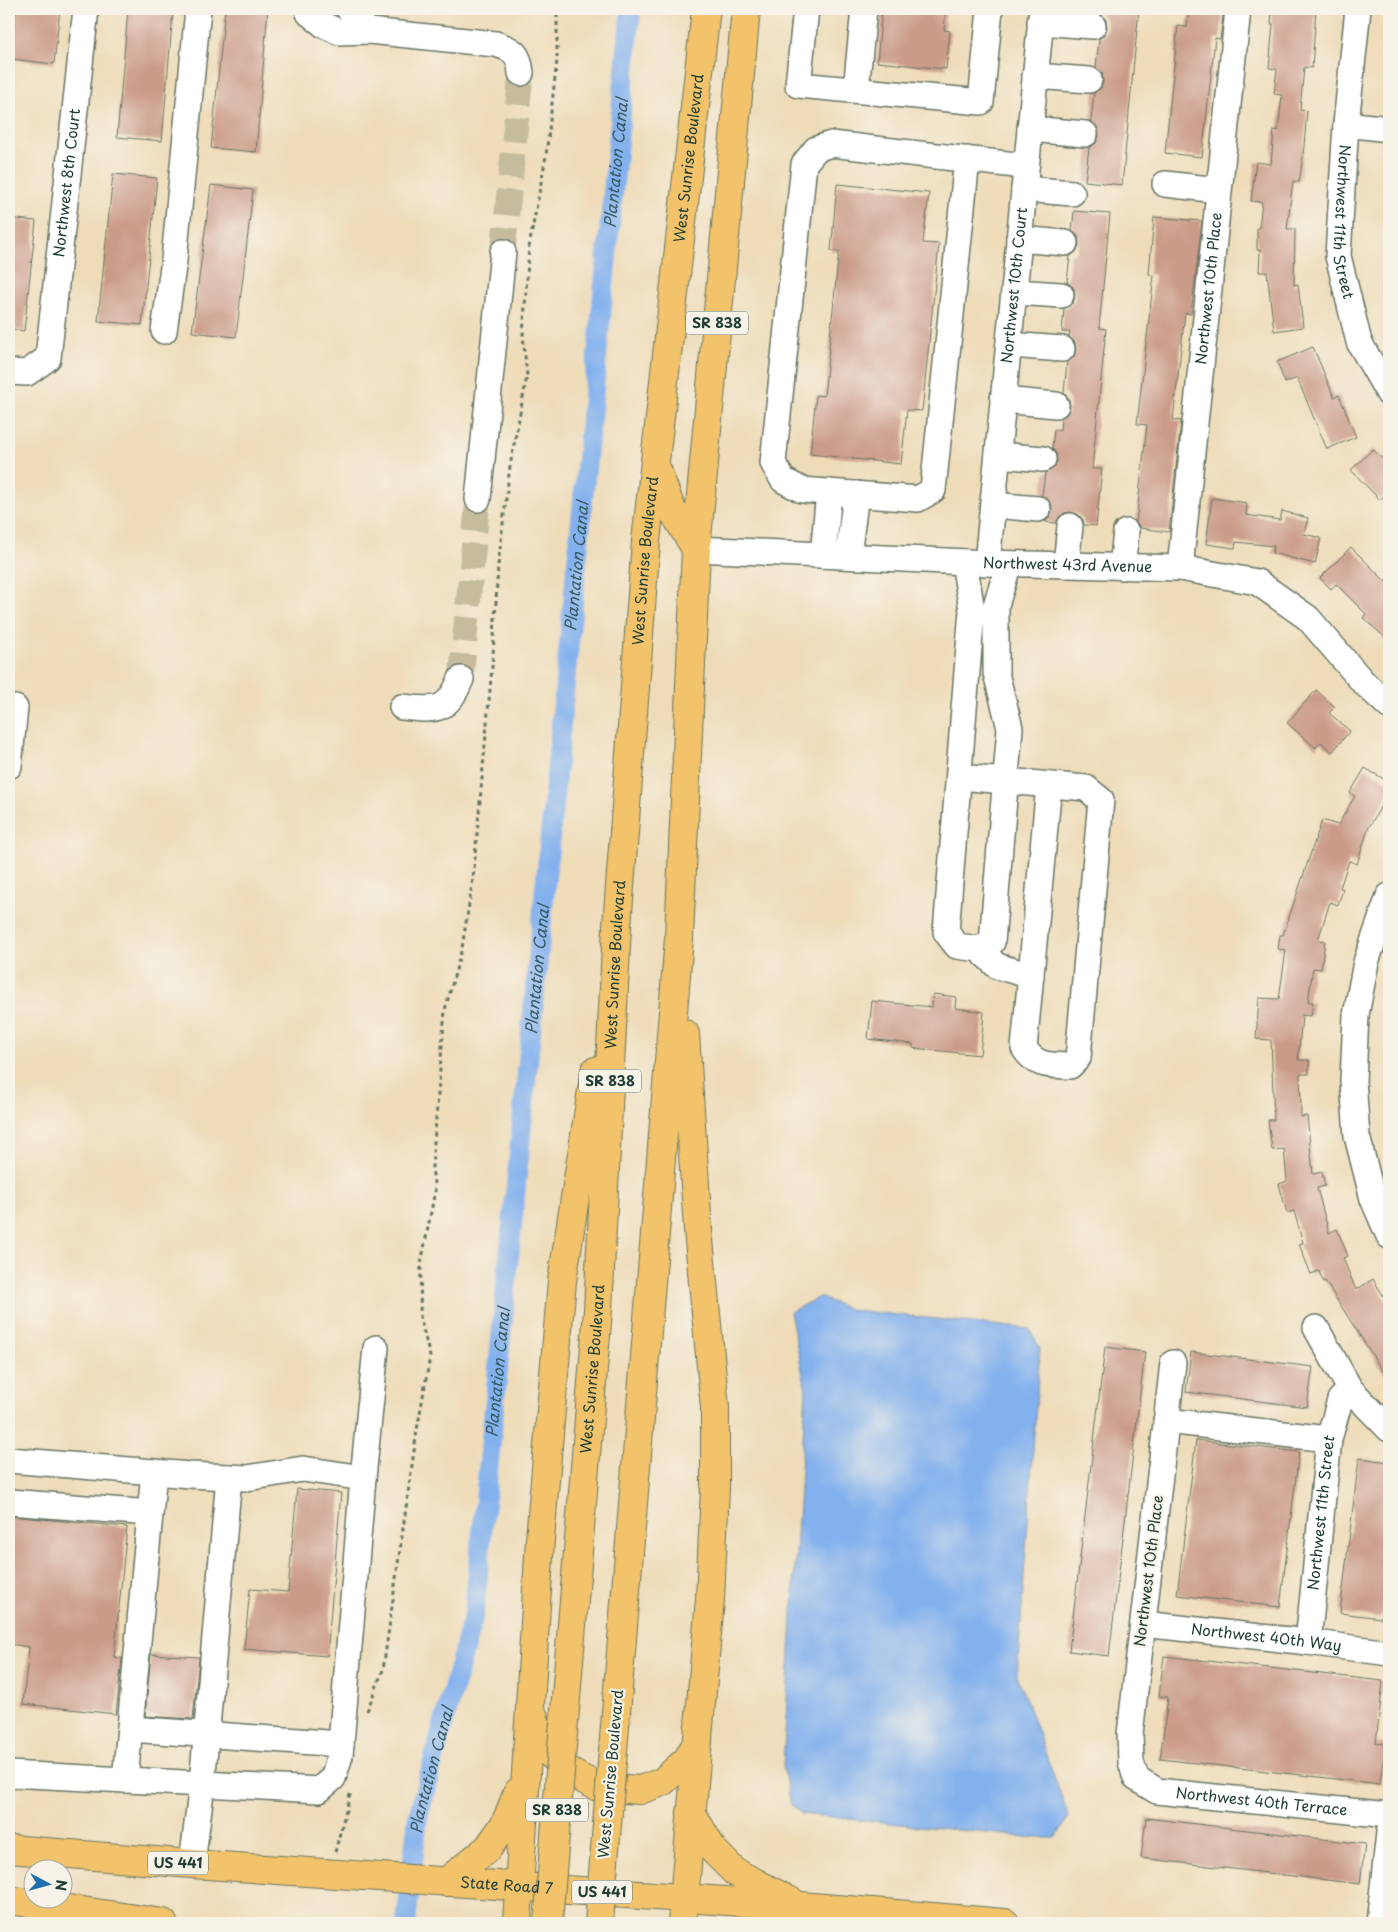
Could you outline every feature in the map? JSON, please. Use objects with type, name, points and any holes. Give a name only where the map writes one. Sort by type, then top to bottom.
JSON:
[{"type":"main road","name":"West Sunrise Boulevard","points":[[548,1923],[598,1310],[617,926],[646,541],[706,9]]},
{"type":"main road","name":"West Sunrise Boulevard","points":[[599,1923],[679,938],[696,549],[746,9]]},
{"type":"main road","points":[[655,464],[671,508],[696,549]]},
{"type":"main road","points":[[517,1923],[540,1539],[562,1281],[617,926]]},
{"type":"main road","points":[[679,938],[698,1230],[715,1408],[715,1488],[710,1599],[683,1911]]},
{"type":"main road","points":[[530,1704],[544,1748],[571,1773],[598,1787],[640,1790],[662,1782],[687,1760],[698,1741]]},
{"type":"main road","points":[[446,1882],[488,1848],[505,1824],[525,1776]]},
{"type":"main road","points":[[691,1812],[713,1850],[735,1872],[800,1906]]},
{"type":"main road","name":"State Road 7","points":[[9,1849],[192,1864],[520,1886],[683,1911],[800,1906],[1005,1923]]},
{"type":"main road","points":[[9,1900],[163,1923]]},
{"type":"street","name":"Northwest 8th Court","points":[[9,372],[27,373],[48,358],[86,9]]},
{"type":"street","points":[[164,331],[174,260],[198,9]]},
{"type":"street","points":[[308,9],[309,13],[324,25],[340,32],[369,31],[467,51],[496,44],[512,49],[520,60],[521,72]]},
{"type":"street","points":[[349,9],[357,21],[369,31]]},
{"type":"street","points":[[806,9],[798,85],[981,102],[990,9]]},
{"type":"street","points":[[856,90],[864,9]]},
{"type":"street","name":"Northwest 10th Place","points":[[1180,568],[1238,9]]},
{"type":"street","name":"Northwest 11th Street","points":[[1358,9],[1346,124],[1338,256],[1359,342],[1389,394]]},
{"type":"street","points":[[1041,15],[1092,26]]},
{"type":"street","name":"Northwest 10th Court","points":[[987,563],[1041,15]]},
{"type":"street","points":[[1035,76],[1089,80]]},
{"type":"street","points":[[1346,124],[1389,128]]},
{"type":"street","points":[[1030,129],[1085,134]]},
{"type":"street","points":[[967,159],[933,490],[918,499],[802,490],[783,480],[773,463],[804,164],[816,149],[832,144],[967,159],[1072,193]]},
{"type":"street","points":[[1165,184],[1218,190]]},
{"type":"street","points":[[1019,239],[1065,243]]},
{"type":"street","points":[[478,499],[503,252]]},
{"type":"street","points":[[1014,292],[1061,295]]},
{"type":"street","points":[[1009,345],[1062,349]]},
{"type":"street","points":[[1003,400],[1056,405]]},
{"type":"street","points":[[998,455],[1043,459]]},
{"type":"street","points":[[823,555],[829,492]]},
{"type":"street","points":[[848,556],[856,494]]},
{"type":"street","points":[[993,505],[1038,509]]},
{"type":"street","points":[[1066,565],[1070,526]]},
{"type":"street","points":[[1122,567],[1126,532]]},
{"type":"street","name":"Northwest 43rd Avenue","points":[[696,549],[987,563],[1180,568],[1256,582],[1308,618],[1363,682],[1389,706]]},
{"type":"street","points":[[987,563],[972,610],[946,932],[957,946],[979,949],[997,966],[1031,976]]},
{"type":"street","points":[[979,949],[992,942],[1010,728],[996,673],[996,605],[987,563]]},
{"type":"street","points":[[968,671],[996,673]]},
{"type":"street","points":[[402,707],[431,710],[445,705],[455,693],[461,679]]},
{"type":"street","points":[[9,766],[12,708]]},
{"type":"street","points":[[959,777],[1086,788],[1101,800],[1078,1058],[1070,1066],[1046,1065],[1030,1057],[1024,1048],[1049,785]]},
{"type":"street","points":[[1389,896],[1366,962],[1356,1015],[1353,1081],[1357,1136],[1374,1198],[1389,1236]]},
{"type":"street","points":[[1316,1328],[1350,1389],[1389,1430]]},
{"type":"street","points":[[9,1774],[319,1790],[333,1778],[340,1756],[363,1478],[376,1348]]},
{"type":"street","name":"Northwest 10th Place","points":[[1136,1778],[1131,1762],[1130,1734],[1173,1363]]},
{"type":"street","name":"Northwest 11th Street","points":[[1308,1642],[1329,1438],[1340,1400],[1350,1389]]},
{"type":"street","points":[[1166,1421],[1329,1438]]},
{"type":"street","points":[[9,1460],[247,1478],[303,1468],[363,1478]]},
{"type":"street","points":[[125,1780],[154,1472]]},
{"type":"street","points":[[192,1864],[207,1734],[229,1477]]},
{"type":"street","points":[[9,1502],[150,1514]]},
{"type":"street","name":"Northwest 40th Way","points":[[1143,1624],[1389,1653]]},
{"type":"street","points":[[130,1729],[341,1744]]},
{"type":"street","name":"Northwest 40th Terrace","points":[[1136,1778],[1156,1791],[1389,1815]]},
{"type":"street","points":[[1378,1923],[1389,1833]]},
{"type":"path","points":[[366,1713],[383,1670],[430,1357],[420,1317],[421,1264],[435,1192],[432,1167],[445,1010],[462,948],[473,879],[493,656],[498,565],[510,466],[527,376],[523,335],[528,247],[546,156],[557,60],[557,9]]},
{"type":"path","points":[[338,1874],[352,1787]]},
{"type":"water","points":[[819,1297],[852,1310],[1030,1329],[1040,1349],[1017,1676],[1069,1817],[1055,1838],[1035,1838],[802,1814],[791,1805],[783,1766],[806,1389],[790,1312]]},
{"type":"building","points":[[16,9],[60,9],[54,64],[11,59]]},
{"type":"building","points":[[128,9],[173,12],[162,141],[117,137]]},
{"type":"building","points":[[225,9],[268,9],[256,152],[211,148]]},
{"type":"building","points":[[882,9],[946,9],[944,30],[950,31],[946,69],[877,62]]},
{"type":"building","points":[[1102,9],[1139,9],[1122,185],[1085,181],[1089,148],[1096,143],[1099,136],[1098,128],[1091,121],[1094,93],[1101,88],[1103,82],[1102,73],[1096,68],[1099,39],[1105,34],[1107,28],[1106,20],[1101,14]]},
{"type":"building","points":[[1189,9],[1224,9],[1220,39],[1215,38],[1202,157],[1165,153],[1178,26],[1187,27]]},
{"type":"building","points":[[1272,9],[1316,9],[1312,68],[1304,67],[1300,110],[1307,111],[1303,157],[1299,182],[1293,181],[1287,229],[1295,229],[1294,285],[1298,284],[1303,327],[1274,331],[1267,272],[1259,272],[1260,250],[1257,250],[1257,228],[1259,228],[1262,202],[1251,201],[1256,162],[1271,164],[1274,130],[1278,131],[1282,95],[1274,94],[1277,69],[1269,68],[1273,24],[1271,24]]},
{"type":"building","points":[[113,174],[157,178],[142,325],[98,321]]},
{"type":"building","points":[[837,184],[929,193],[923,243],[939,244],[922,411],[907,410],[901,464],[810,454],[816,395],[824,396],[839,251],[831,251]]},
{"type":"building","points":[[211,185],[253,190],[236,337],[192,332]]},
{"type":"building","points":[[1074,211],[1110,214],[1099,328],[1106,329],[1092,469],[1102,469],[1096,526],[1084,525],[1079,515],[1071,512],[1064,513],[1056,523],[1045,522],[1050,517],[1052,510],[1051,503],[1042,496],[1045,473],[1054,468],[1057,461],[1056,453],[1052,448],[1054,430],[1060,430],[1061,418],[1067,414],[1070,407],[1069,399],[1064,393],[1067,362],[1074,357],[1076,350],[1075,342],[1069,337],[1070,332],[1062,332],[1064,309],[1073,303],[1075,296],[1074,288],[1067,282],[1070,256],[1076,252],[1079,245],[1078,236],[1072,231]]},
{"type":"building","points":[[1154,217],[1202,221],[1191,314],[1185,313],[1173,420],[1181,421],[1169,532],[1140,528],[1136,522],[1147,425],[1137,424],[1154,275],[1149,274]]},
{"type":"building","points":[[9,218],[36,221],[24,331],[9,329]]},
{"type":"building","points":[[1313,347],[1334,397],[1339,395],[1356,437],[1327,449],[1297,378],[1285,383],[1277,362]]},
{"type":"building","points":[[1373,449],[1389,466],[1389,490],[1380,500],[1351,470]]},
{"type":"building","points":[[1212,498],[1247,503],[1246,515],[1280,520],[1282,511],[1308,518],[1304,534],[1321,538],[1315,564],[1272,553],[1274,546],[1236,542],[1235,548],[1206,544]]},
{"type":"building","points":[[1351,547],[1389,585],[1389,641],[1363,618],[1366,614],[1336,584],[1331,589],[1320,578]]},
{"type":"building","points":[[1316,690],[1335,707],[1329,713],[1350,731],[1332,752],[1321,742],[1316,748],[1287,723]]},
{"type":"building","points":[[1365,768],[1389,782],[1389,792],[1368,829],[1357,864],[1349,861],[1340,888],[1343,889],[1338,905],[1330,902],[1318,940],[1325,941],[1321,969],[1313,968],[1308,1002],[1313,1002],[1311,1016],[1302,1015],[1298,1060],[1309,1060],[1309,1074],[1300,1074],[1301,1117],[1307,1116],[1313,1174],[1322,1172],[1325,1186],[1317,1188],[1329,1233],[1337,1229],[1348,1256],[1343,1258],[1356,1290],[1373,1279],[1389,1305],[1389,1381],[1325,1281],[1323,1282],[1319,1271],[1311,1274],[1299,1244],[1303,1243],[1294,1211],[1287,1213],[1279,1184],[1287,1181],[1284,1149],[1272,1150],[1268,1120],[1274,1120],[1271,1040],[1256,1039],[1259,998],[1279,999],[1286,950],[1278,949],[1280,935],[1283,935],[1322,820],[1338,825],[1355,796],[1350,793]]},
{"type":"building","points":[[933,994],[956,997],[955,1008],[984,1012],[980,1055],[913,1048],[913,1044],[868,1039],[872,1001],[932,1007]]},
{"type":"building","points":[[1105,1347],[1145,1352],[1109,1656],[1069,1651]]},
{"type":"building","points":[[1191,1352],[1313,1367],[1307,1407],[1186,1392]]},
{"type":"building","points":[[1196,1440],[1299,1452],[1280,1607],[1177,1595]]},
{"type":"building","points":[[1359,1458],[1389,1462],[1389,1549],[1381,1618],[1340,1613]]},
{"type":"building","points":[[297,1489],[341,1493],[327,1656],[244,1649],[250,1589],[288,1592]]},
{"type":"building","points":[[9,1516],[127,1527],[114,1657],[122,1658],[116,1714],[23,1704],[29,1647],[9,1644]]},
{"type":"building","points":[[151,1654],[199,1657],[193,1719],[145,1716]]},
{"type":"building","points":[[1164,1656],[1383,1681],[1376,1743],[1385,1744],[1380,1784],[1160,1759],[1168,1697],[1159,1696]]},
{"type":"building","points":[[1146,1818],[1365,1844],[1360,1884],[1141,1858]]},
{"type":"waterway","name":"Plantation Canal","points":[[406,1923],[418,1816],[474,1614],[631,9]]},
{"type":"tunnel","points":[[503,252],[521,73]]},
{"type":"tunnel","points":[[461,679],[478,499]]}]
